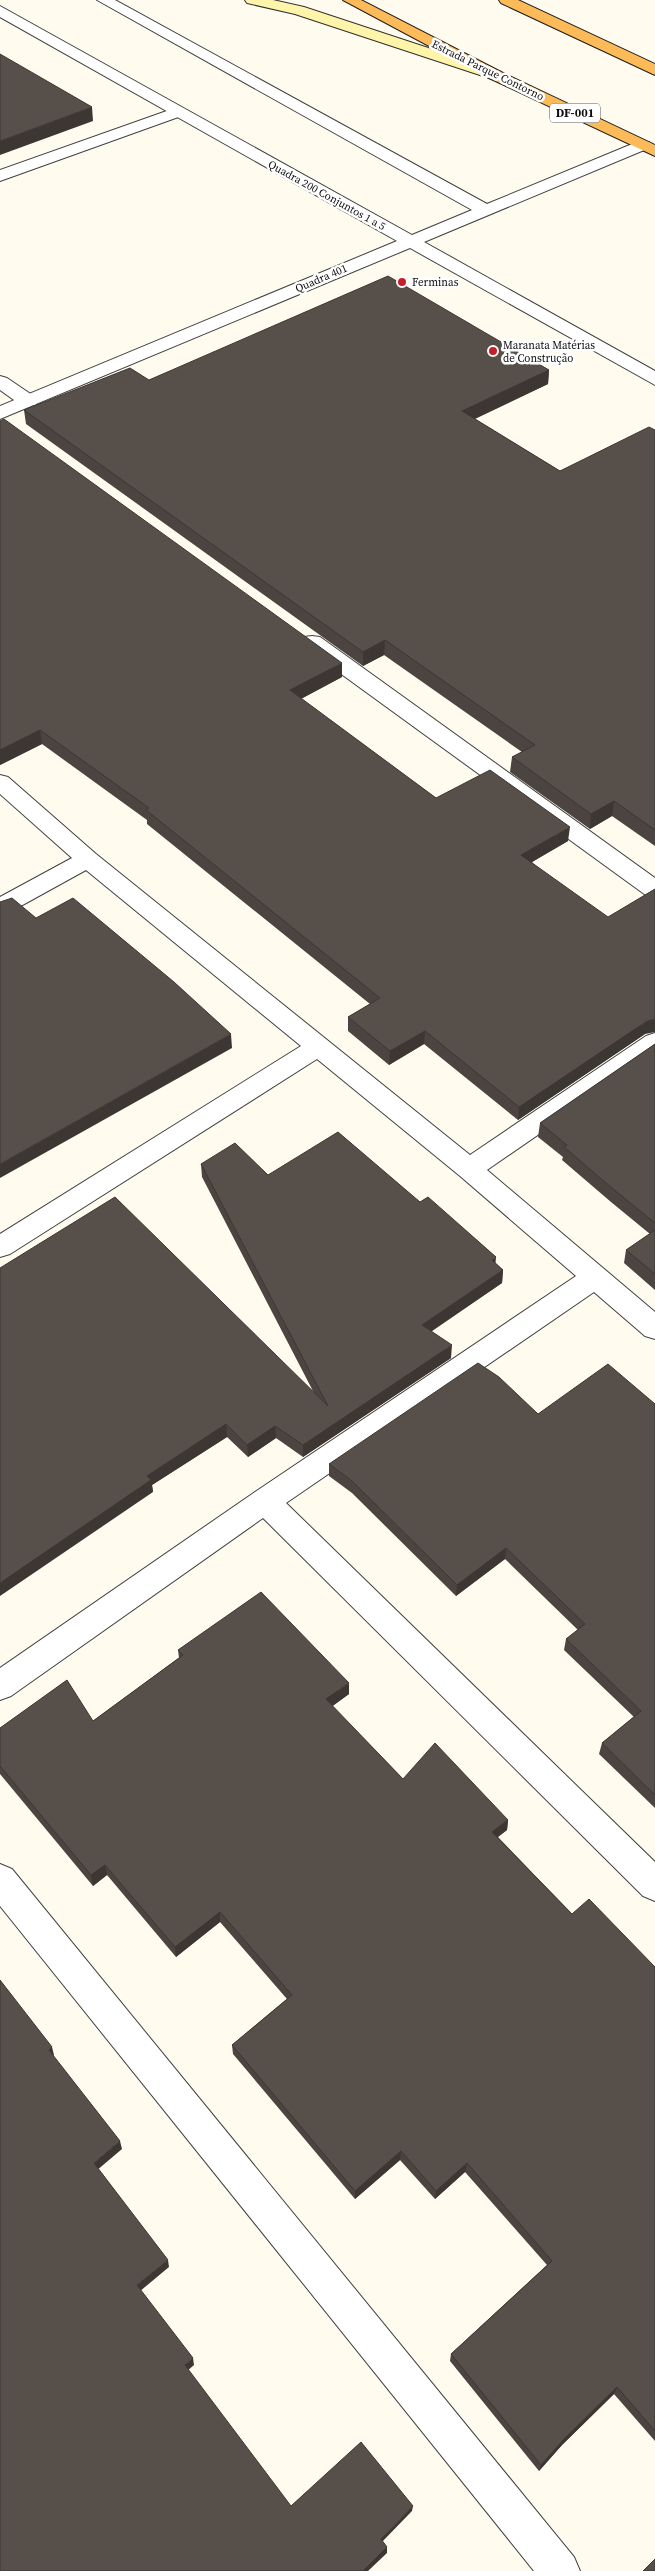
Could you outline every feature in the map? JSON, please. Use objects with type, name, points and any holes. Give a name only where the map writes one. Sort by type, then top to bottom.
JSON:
[{"type":"highway","name":"Estrada Parque Contorno","points":[[350,0],[495,74],[649,148]]},
{"type":"highway","points":[[506,0],[655,70]]},
{"type":"main road","points":[[252,0],[299,10],[495,74]]},
{"type":"street","points":[[104,0],[485,210]]},
{"type":"street","name":"Quadra 200 Conjuntos 1 a 5","points":[[0,12],[655,379]]},
{"type":"street","points":[[0,176],[178,112]]},
{"type":"street","name":"Quadra 401","points":[[0,413],[409,241],[649,148]]},
{"type":"street","points":[[0,382],[28,401]]},
{"type":"street","points":[[299,633],[655,890]]},
{"type":"street","points":[[0,782],[88,860],[469,1170],[655,1328]]},
{"type":"street","points":[[0,907],[88,860]]},
{"type":"street","points":[[469,1170],[655,1042]]},
{"type":"street","points":[[0,1247],[318,1047]]},
{"type":"street","points":[[0,1686],[265,1500],[594,1278]]},
{"type":"street","points":[[265,1500],[655,1885]]},
{"type":"street","points":[[0,1880],[560,2571]]},
{"type":"building","points":[[0,54],[92,107],[0,141]]},
{"type":"building","points":[[388,276],[549,370],[462,411],[560,471],[649,427],[655,430],[655,830],[614,801],[591,814],[512,757],[535,745],[385,640],[363,652],[24,410],[130,368],[149,380]]},
{"type":"building","points":[[4,419],[342,663],[290,690],[436,798],[490,770],[570,827],[521,855],[608,917],[655,889],[655,1019],[647,1021],[519,1107],[425,1031],[390,1051],[348,1017],[380,998],[146,810],[149,808],[40,730],[0,750],[0,421]]},
{"type":"building","points":[[12,898],[36,918],[73,898],[174,982],[231,1034],[0,1164],[0,902]]},
{"type":"building","points":[[655,1044],[655,1223],[564,1147],[567,1145],[540,1123]]},
{"type":"building","points":[[338,1132],[420,1202],[428,1197],[496,1257],[492,1260],[503,1270],[422,1325],[452,1345],[303,1445],[275,1426],[247,1445],[226,1424],[147,1476],[151,1480],[0,1583],[0,1268],[115,1197],[328,1406],[201,1164],[235,1143],[268,1175]]},
{"type":"building","points":[[655,1230],[655,1274],[626,1250]]},
{"type":"building","points":[[478,1363],[499,1377],[538,1414],[608,1364],[655,1404],[655,1795],[602,1743],[641,1711],[566,1639],[585,1624],[506,1548],[457,1585],[352,1481],[329,1464]]},
{"type":"building","points":[[261,1592],[349,1683],[326,1699],[403,1779],[435,1743],[508,1820],[492,1832],[572,1914],[589,1899],[655,1967],[655,2431],[617,2387],[564,2439],[541,2465],[451,2354],[552,2261],[467,2163],[436,2191],[401,2151],[355,2191],[232,2045],[292,1995],[220,1912],[175,1947],[105,1865],[91,1875],[0,1766],[0,1728],[67,1680],[93,1721],[183,1655],[178,1650]]},
{"type":"building","points":[[0,1980],[52,2047],[49,2050],[120,2141],[94,2163],[168,2260],[137,2285],[193,2358],[185,2365],[291,2506],[361,2442],[413,2506],[381,2539],[387,2547],[363,2571],[0,2571]]},
{"type":"building","points":[[655,2559],[655,2571],[643,2571]]},
{"type":"place","name":"Ferminas","points":[[402,282]]},
{"type":"place","name":"Maranata Matérias de Construção","points":[[493,351]]}]
